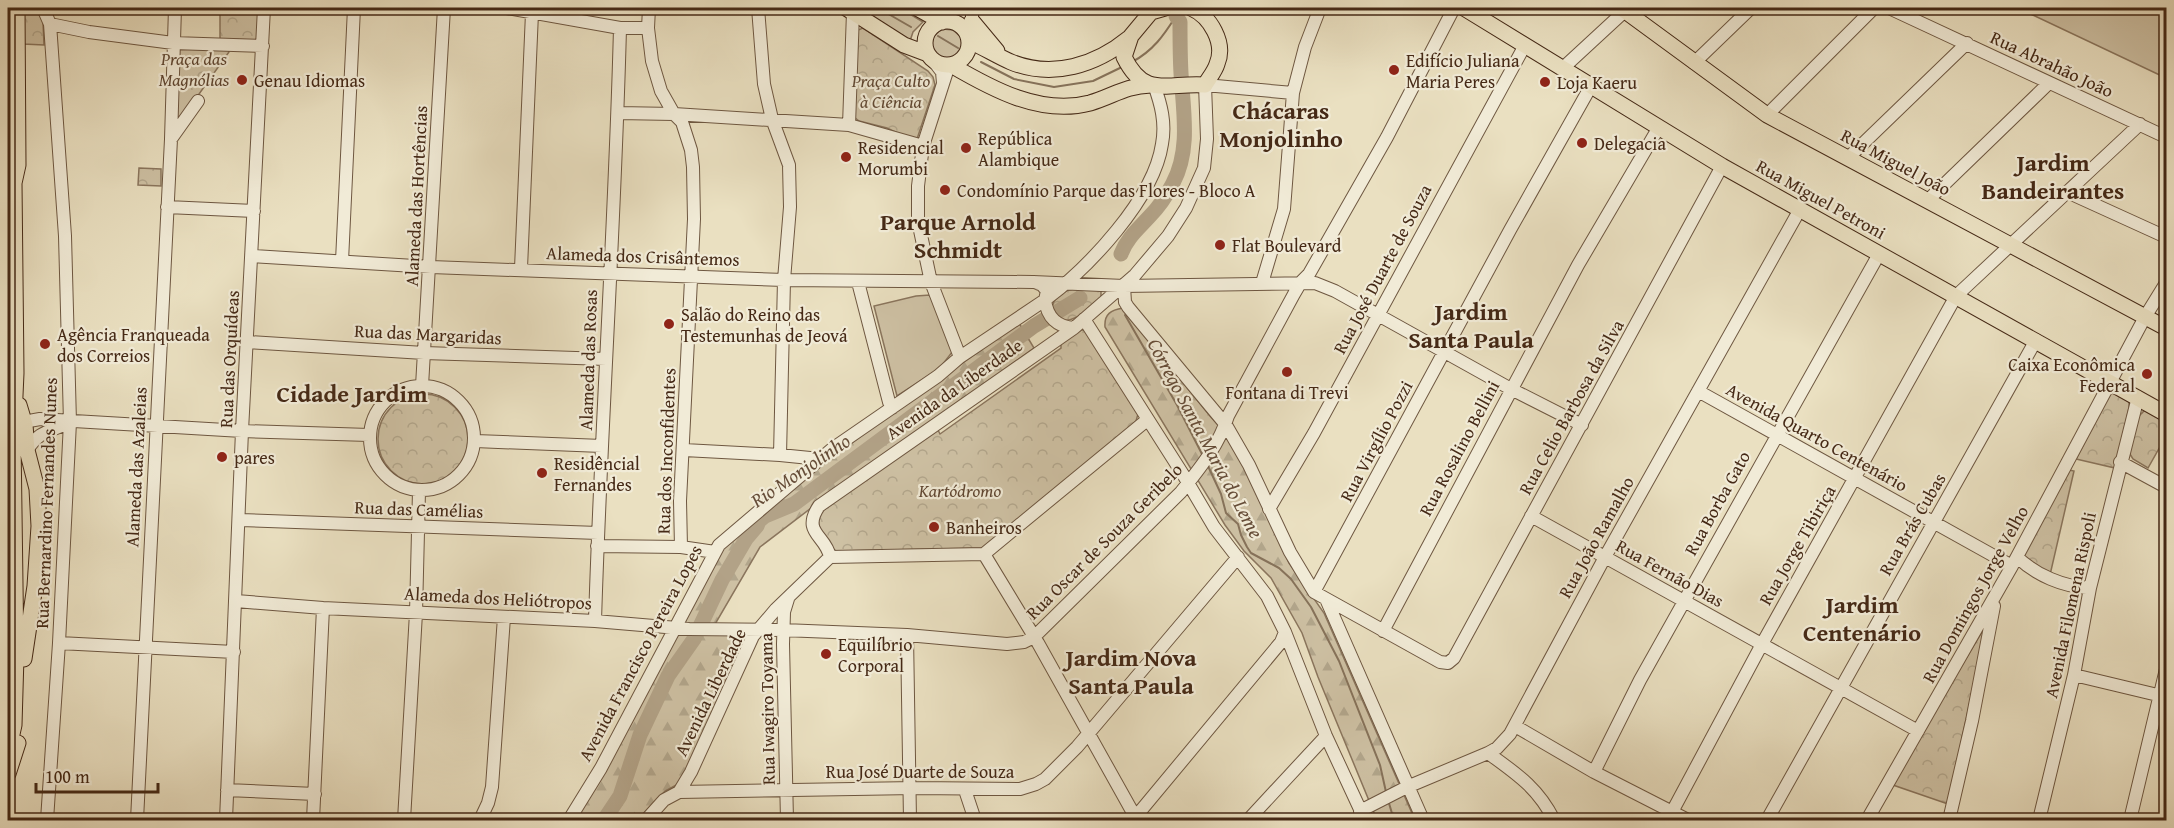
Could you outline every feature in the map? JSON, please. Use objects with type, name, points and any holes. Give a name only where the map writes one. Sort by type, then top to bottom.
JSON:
[{"type":"main road","points":[[8,774],[14,725],[17,602],[14,545],[11,184],[8,165],[9,8]]},
{"type":"main road","points":[[11,184],[18,165],[17,8]]},
{"type":"main road","points":[[917,8],[944,14],[960,25],[970,26],[1003,58],[1032,68],[1071,68],[1094,61],[1114,50],[1131,36],[1156,9]]},
{"type":"main road","points":[[1131,36],[1124,57],[1131,72],[1143,82],[1172,87],[1200,84],[1218,62],[1219,53],[1208,13],[1191,8]]},
{"type":"main road","name":"Rua Miguel Petroni","points":[[1464,8],[1799,211],[2036,340],[2166,414]]},
{"type":"main road","name":"Rua Miguel João","points":[[1624,8],[1694,63],[1767,115],[2166,328]]},
{"type":"main road","points":[[850,10],[937,63],[950,65],[996,91],[1023,100],[1063,106],[1092,102],[1122,89],[1154,85]]},
{"type":"main road","points":[[930,57],[925,47],[927,34],[944,14]]},
{"type":"main road","points":[[950,65],[963,59],[967,54],[970,26]]},
{"type":"main road","points":[[9,756],[22,727],[25,650],[38,554],[37,489],[13,376]]},
{"type":"main road","points":[[13,440],[25,425]]},
{"type":"main road","points":[[14,503],[26,509],[32,510],[38,507]]},
{"type":"main road","points":[[14,545],[30,542],[38,554]]},
{"type":"street","name":"Rua Bernardino Fernandes Nunes","points":[[43,8],[50,24],[61,156],[70,422],[47,820]]},
{"type":"street","name":"Alameda das Azaleias","points":[[137,820],[171,139],[175,8]]},
{"type":"street","name":"Rua das Orquídeas","points":[[226,820],[264,8]]},
{"type":"street","points":[[342,261],[354,8]]},
{"type":"street","name":"Alameda das Hortências","points":[[422,386],[431,267],[444,8]]},
{"type":"street","points":[[507,8],[620,28],[648,28]]},
{"type":"street","name":"Rua dos Inconfidentes","points":[[649,8],[648,28],[652,61],[662,91],[674,114],[682,122],[691,150],[693,167],[694,219],[680,501],[681,547],[715,552]]},
{"type":"street","points":[[758,8],[764,84],[772,119],[789,165],[790,207],[784,280],[780,455]]},
{"type":"street","points":[[1262,283],[1284,208],[1293,93],[1305,47],[1320,8]]},
{"type":"street","name":"Rua Oscar de Souza Geribelo","points":[[758,631],[907,635],[1006,644],[1024,642],[1034,637],[1198,472],[1215,446],[1301,282],[1309,274],[1387,137],[1454,8]]},
{"type":"street","points":[[1563,68],[1624,8]]},
{"type":"street","points":[[1694,63],[1751,8]]},
{"type":"street","points":[[1767,115],[1874,8]]},
{"type":"street","name":"Rua Abrahão João","points":[[1889,8],[2166,137]]},
{"type":"street","points":[[849,124],[850,10]]},
{"type":"street","points":[[521,268],[532,13]]},
{"type":"street","points":[[50,24],[173,44],[263,46]]},
{"type":"street","name":"Alameda das Rosas","points":[[595,621],[620,28]]},
{"type":"street","points":[[1848,158],[1966,43]]},
{"type":"street","name":"Rua José Duarte de Souza","points":[[1269,509],[1314,433],[1526,45]]},
{"type":"street","points":[[930,57],[942,72],[943,84]]},
{"type":"street","points":[[950,65],[923,146],[918,186],[918,222],[931,282],[960,357]]},
{"type":"street","points":[[1927,201],[2049,83]]},
{"type":"street","points":[[1293,93],[1200,84],[1208,139],[1204,168],[1186,208],[1168,236],[1124,286],[1125,302],[1226,425],[1250,465],[1290,552],[1314,592],[1383,631]]},
{"type":"street","points":[[1068,283],[1125,220],[1158,164],[1163,143],[1163,119],[1154,85]]},
{"type":"street","name":"Rua Virgílio Pozzi","points":[[1314,592],[1592,86]]},
{"type":"street","points":[[171,139],[198,101]]},
{"type":"street","points":[[618,113],[849,124],[923,146]]},
{"type":"street","name":"Rua Jorge Tibiriça","points":[[1672,812],[1762,644],[1956,296],[2140,124]]},
{"type":"street","name":"Rua Rosalino Bellini","points":[[1383,631],[1578,265],[1659,127]]},
{"type":"street","name":"Rua Celio Barbosa da Silva","points":[[1383,631],[1440,662],[1448,663],[1454,658],[1722,166]]},
{"type":"street","points":[[2067,192],[2166,237]]},
{"type":"street","points":[[166,207],[254,211]]},
{"type":"street","name":"Rua João Ramalho","points":[[1362,816],[1379,802],[1402,789],[1497,748],[1515,726],[1605,557],[1799,211]]},
{"type":"street","name":"Rua Borba Gato","points":[[1594,772],[1683,601],[1879,254]]},
{"type":"street","name":"Alameda dos Crisântemos","points":[[252,256],[431,267],[521,268],[858,282],[1033,282],[1124,286],[1315,283],[1582,425]]},
{"type":"street","points":[[858,282],[892,408]]},
{"type":"street","points":[[1033,282],[1042,285],[1047,291],[1045,300],[1048,314],[1056,323],[1070,328]]},
{"type":"street","name":"Avenida Francisco Pereira Lopes","points":[[569,820],[588,792],[715,552],[727,537],[820,459],[865,425],[1068,283]]},
{"type":"street","name":"Rua Domingos Jorge Velho","points":[[1867,820],[1996,596],[2145,316],[2166,283]]},
{"type":"street","name":"Avenida da Liberdade","points":[[830,557],[826,547],[814,532],[812,522],[819,506],[1084,320],[1124,286]]},
{"type":"street","points":[[1084,320],[1123,378],[1226,544],[1267,596],[1285,632],[1326,736],[1362,816]]},
{"type":"street","name":"Rua Brás Cubas","points":[[1767,820],[2036,340]]},
{"type":"street","name":"Rua das Margaridas","points":[[248,342],[424,352],[606,358]]},
{"type":"street","points":[[422,386],[439,389],[454,396],[466,409],[473,424],[475,441],[471,457],[463,471],[451,482],[435,489],[419,490],[403,487],[388,479],[378,466],[371,451],[369,435],[373,419],[392,395],[407,388],[422,386]]},
{"type":"street","name":"Avenida Quarto Centenário","points":[[1698,391],[1934,523],[2050,579],[2076,587],[2090,588]]},
{"type":"street","name":"Avenida Filomena Rispoli","points":[[2039,820],[2074,675],[2090,588],[2138,398]]},
{"type":"street","points":[[25,425],[29,421],[40,419],[243,431],[369,435]]},
{"type":"street","points":[[830,557],[984,554],[1147,420]]},
{"type":"street","points":[[27,450],[42,433],[70,422]]},
{"type":"street","points":[[475,441],[602,446]]},
{"type":"street","points":[[684,450],[820,459]]},
{"type":"street","points":[[2120,462],[2166,487]]},
{"type":"street","points":[[404,820],[416,613],[419,490]]},
{"type":"street","name":"Rua Fernão Dias","points":[[1531,516],[1918,731]]},
{"type":"street","name":"Rua das Camélias","points":[[240,520],[419,527],[681,547]]},
{"type":"street","points":[[984,554],[1034,637],[1135,820],[1281,642],[1285,632]]},
{"type":"street","name":"Avenida Liberdade","points":[[646,820],[664,800],[679,792],[699,756],[747,646],[788,598],[830,557]]},
{"type":"street","name":"Rua José Duarte de Souza","points":[[679,792],[1014,790],[1036,784],[1057,768],[1088,734],[1238,557]]},
{"type":"street","points":[[1948,820],[1972,721],[1996,596]]},
{"type":"street","name":"Rua Iwagiro Toyama","points":[[787,820],[783,630],[788,598]]},
{"type":"street","points":[[1326,599],[1402,789],[1423,820]]},
{"type":"street","name":"Alameda dos Heliótropos","points":[[236,602],[758,631]]},
{"type":"street","points":[[313,820],[322,608]]},
{"type":"street","points":[[480,820],[492,788],[504,617]]},
{"type":"street","points":[[907,635],[910,820]]},
{"type":"street","points":[[59,643],[234,652]]},
{"type":"street","points":[[2130,820],[2164,696],[2166,669]]},
{"type":"street","points":[[2074,675],[2164,696]]},
{"type":"street","points":[[8,721],[15,695]]},
{"type":"street","points":[[1515,726],[1594,772],[1688,820]]},
{"type":"street","points":[[1248,820],[1326,736]]},
{"type":"street","points":[[1488,753],[1528,783],[1540,796],[1554,820]]},
{"type":"street","points":[[227,790],[315,794]]},
{"type":"street","points":[[965,790],[975,820]]},
{"type":"street","points":[[660,820],[661,805]]},
{"type":"green space","points":[[23,8],[36,8],[43,22],[44,45],[23,44]]},
{"type":"green space","points":[[220,8],[260,8],[260,40],[220,39]]},
{"type":"green space","points":[[853,8],[900,8],[923,22],[913,32],[909,44]]},
{"type":"green space","points":[[2018,8],[2166,8],[2166,78]]},
{"type":"green space","name":"Praça Culto à Ciência","points":[[863,28],[928,71],[933,77],[935,85],[917,139],[912,140],[887,128],[859,121],[854,117],[858,30]]},
{"type":"green space","points":[[943,29],[953,30],[962,38],[963,50],[958,58],[951,60],[944,58],[933,50],[934,37]]},
{"type":"green space","name":"Praça das Magnólias","points":[[179,48],[228,49],[229,52],[177,125]]},
{"type":"green space","points":[[139,168],[161,169],[161,186],[138,185]]},
{"type":"green space","points":[[1098,288],[1101,298],[1086,311],[1071,319],[1059,320],[1052,307],[1059,295],[1070,290]]},
{"type":"green space","points":[[930,295],[953,351],[939,369],[897,396],[874,306]]},
{"type":"green space","points":[[1123,308],[1231,439],[1289,563],[1324,613],[1415,820],[1377,820],[1302,633],[1271,578],[1244,551],[1225,525],[1105,327],[1109,313]]},
{"type":"green space","points":[[1019,323],[1034,348],[913,437],[840,486],[760,547],[714,626],[686,626],[684,622],[719,552],[770,505],[889,415]]},
{"type":"green space","name":"Kartódromo","points":[[1081,330],[1086,330],[1138,414],[1132,425],[985,548],[836,551],[828,543],[820,530],[818,514],[937,428],[940,434],[1061,348],[1061,342]]},
{"type":"green space","points":[[2114,393],[2129,400],[2115,468],[2076,459],[2110,394]]},
{"type":"green space","points":[[414,394],[432,394],[448,401],[461,414],[468,430],[468,448],[461,464],[448,477],[432,484],[414,484],[398,477],[385,464],[378,448],[378,430],[385,414],[398,401]]},
{"type":"green space","points":[[2145,410],[2166,419],[2166,436],[2148,468],[2133,459],[2128,451],[2136,419]]},
{"type":"green space","points":[[2069,470],[2074,471],[2050,575],[2025,557],[2025,553]]},
{"type":"green space","points":[[1983,630],[1985,631],[1948,804],[1890,784]]},
{"type":"green space","points":[[677,632],[733,634],[747,643],[682,782],[665,791],[638,820],[573,820]]},
{"type":"waterway","points":[[878,8],[911,27]]},
{"type":"waterway","name":"Rio Monjolinho","points":[[1121,254],[1130,238],[1165,197],[1179,170],[1182,157],[1184,115],[1180,22],[1176,16],[1177,8]]},
{"type":"waterway","points":[[1132,62],[1157,42],[1176,16]]},
{"type":"waterway","points":[[938,36],[958,48]]},
{"type":"waterway","points":[[981,62],[1014,79],[1054,87],[1093,81],[1122,67]]},
{"type":"waterway","name":"Rio Monjolinho","points":[[604,820],[620,796],[640,735],[668,676],[694,639],[722,580],[759,521],[765,516],[794,504],[1034,326],[1080,298]]},
{"type":"waterway","name":"Córrego Santa Maria do Leme","points":[[1125,315],[1177,405],[1203,456]]},
{"type":"waterway","name":"Córrego Santa Maria do Leme","points":[[1208,466],[1221,494],[1226,513],[1238,524],[1251,553],[1279,568],[1291,579],[1311,607],[1339,661],[1380,765],[1386,792]]},
{"type":"waterway","name":"Córrego Santa Maria do Leme","points":[[1388,800],[1394,820]]},
{"type":"place","name":"Edifício Juliana Maria Peres","points":[[1394,70]]},
{"type":"place","name":"Genau Idiomas","points":[[242,80]]},
{"type":"place","name":"Loja Kaeru","points":[[1545,82]]},
{"type":"place","name":"Delegacia","points":[[1582,143]]},
{"type":"place","name":"República Alambique","points":[[966,148]]},
{"type":"place","name":"Residencial Morumbi","points":[[846,157]]},
{"type":"place","name":"Condomínio Parque das Flores - Bloco A","points":[[945,190]]},
{"type":"place","name":"Flat Boulevard","points":[[1220,245]]},
{"type":"place","name":"Salão do Reino das Testemunhas de Jeová","points":[[669,324]]},
{"type":"place","name":"Agência Franqueada dos Correios","points":[[45,344]]},
{"type":"place","name":"Fontana di Trevi","points":[[1287,372]]},
{"type":"place","name":"Caixa Econômica Federal","points":[[2147,374]]},
{"type":"place","name":"pares","points":[[222,457]]},
{"type":"place","name":"Residêncial Fernandes","points":[[542,473]]},
{"type":"place","name":"Banheiros","points":[[934,527]]},
{"type":"place","name":"Equilíbrio Corporal","points":[[826,654]]},
{"type":"district","name":"Chácaras Monjolinho","points":[[1281,124]]},
{"type":"district","name":"Jardim Bandeirantes","points":[[2053,176]]},
{"type":"district","name":"Parque Arnold Schmidt","points":[[958,235]]},
{"type":"district","name":"Jardim Santa Paula","points":[[1471,325]]},
{"type":"district","name":"Cidade Jardim","points":[[352,393]]},
{"type":"district","name":"Jardim Centenário","points":[[1862,618]]},
{"type":"district","name":"Jardim Nova Santa Paula","points":[[1131,671]]}]
